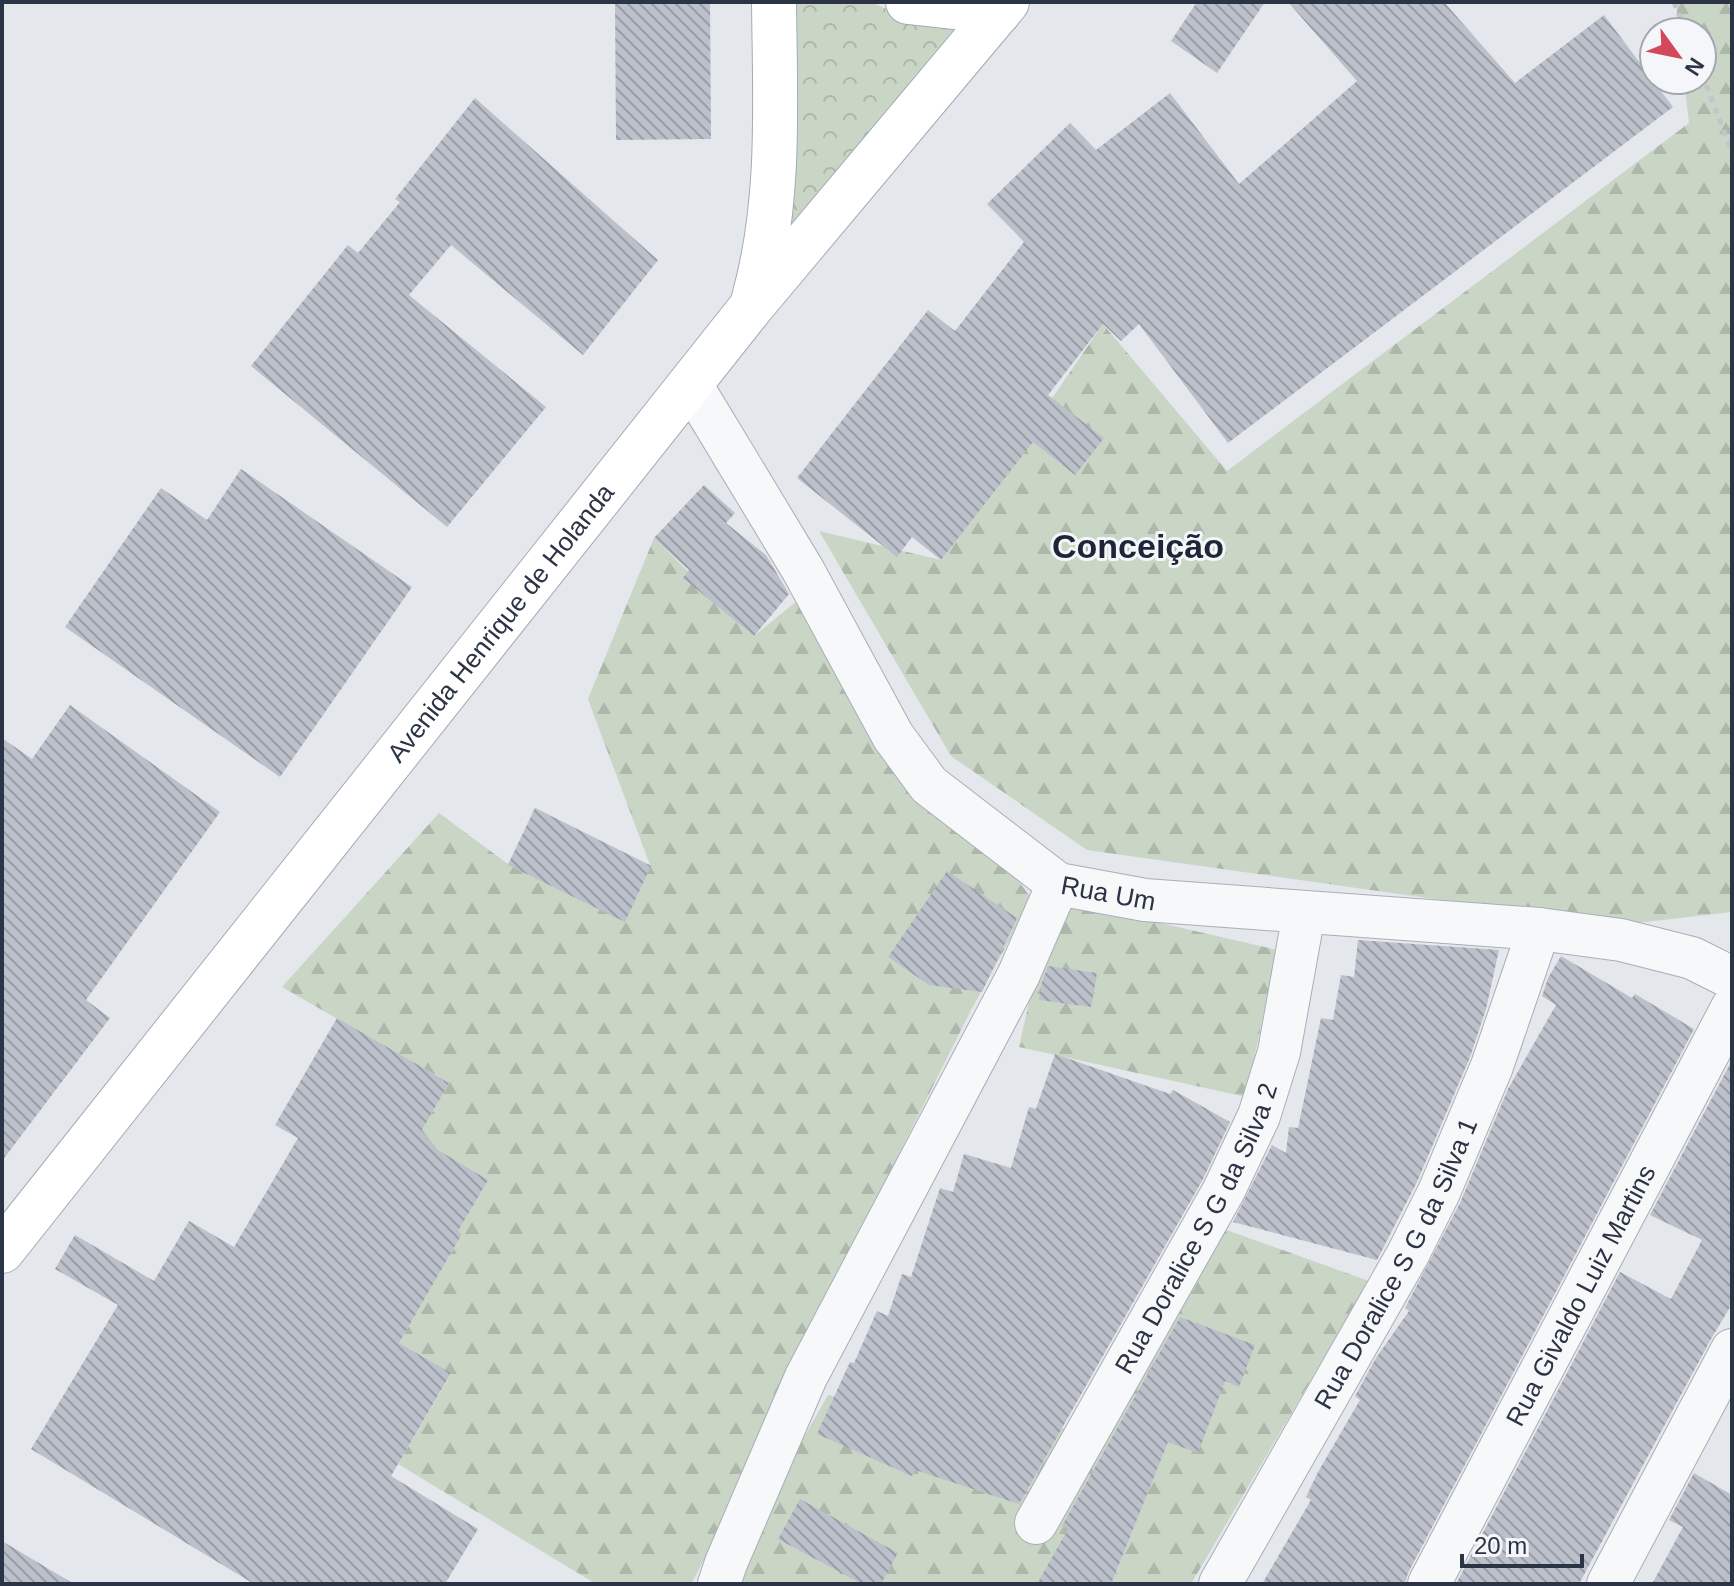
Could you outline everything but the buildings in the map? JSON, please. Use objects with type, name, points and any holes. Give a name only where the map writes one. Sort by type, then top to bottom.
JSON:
[{"type":"main road","points":[[752,306],[771,216],[776,103],[774,2]]},
{"type":"main road","points":[[908,2],[1003,7]]},
{"type":"main road","name":"Avenida Henrique de Holanda","points":[[2,1251],[690,383],[1003,7]]},
{"type":"street","name":"Rua Um","points":[[690,383],[803,570],[893,736],[929,785],[1058,884],[1145,900],[1539,929],[1621,940],[1692,958],[1732,978]]},
{"type":"street","points":[[719,1584],[806,1377],[1019,974],[1058,884]]},
{"type":"street","name":"Rua Doralice S G da Silva 2","points":[[1036,1523],[1224,1190],[1259,1116],[1279,1052],[1304,913]]},
{"type":"street","name":"Rua Doralice S G da Silva 1","points":[[1220,1584],[1433,1205],[1492,1066],[1539,929]]},
{"type":"street","name":"Rua Givaldo Luiz Martins","points":[[1429,1584],[1732,1008]]},
{"type":"street","points":[[1608,1584],[1732,1350]]},
{"type":"path","points":[[1710,96],[1732,153]]},
{"type":"green space","points":[[790,2],[871,2],[908,19],[984,13],[766,279]]},
{"type":"green space","points":[[1676,2],[1732,2],[1732,912],[1619,925],[1087,850],[951,756],[819,531],[941,560],[1103,324],[1227,471],[1689,123],[1686,96],[1718,96],[1718,16],[1677,16]]},
{"type":"green space","points":[[654,538],[754,636],[803,596],[1032,899],[970,1012],[853,1246],[754,1466],[691,1584],[596,1584],[398,1464],[451,1374],[399,1343],[462,1234],[387,1190],[449,1083],[282,987],[439,813],[508,864],[535,808],[650,865],[588,699]]},
{"type":"green space","points":[[1052,898],[1277,950],[1246,1097],[1019,1047]]},
{"type":"green space","points":[[1218,1227],[1369,1281],[1191,1584],[721,1584],[828,1395],[1067,1429]]},
{"type":"district","name":"Conceição","points":[[1138,546]]}]
